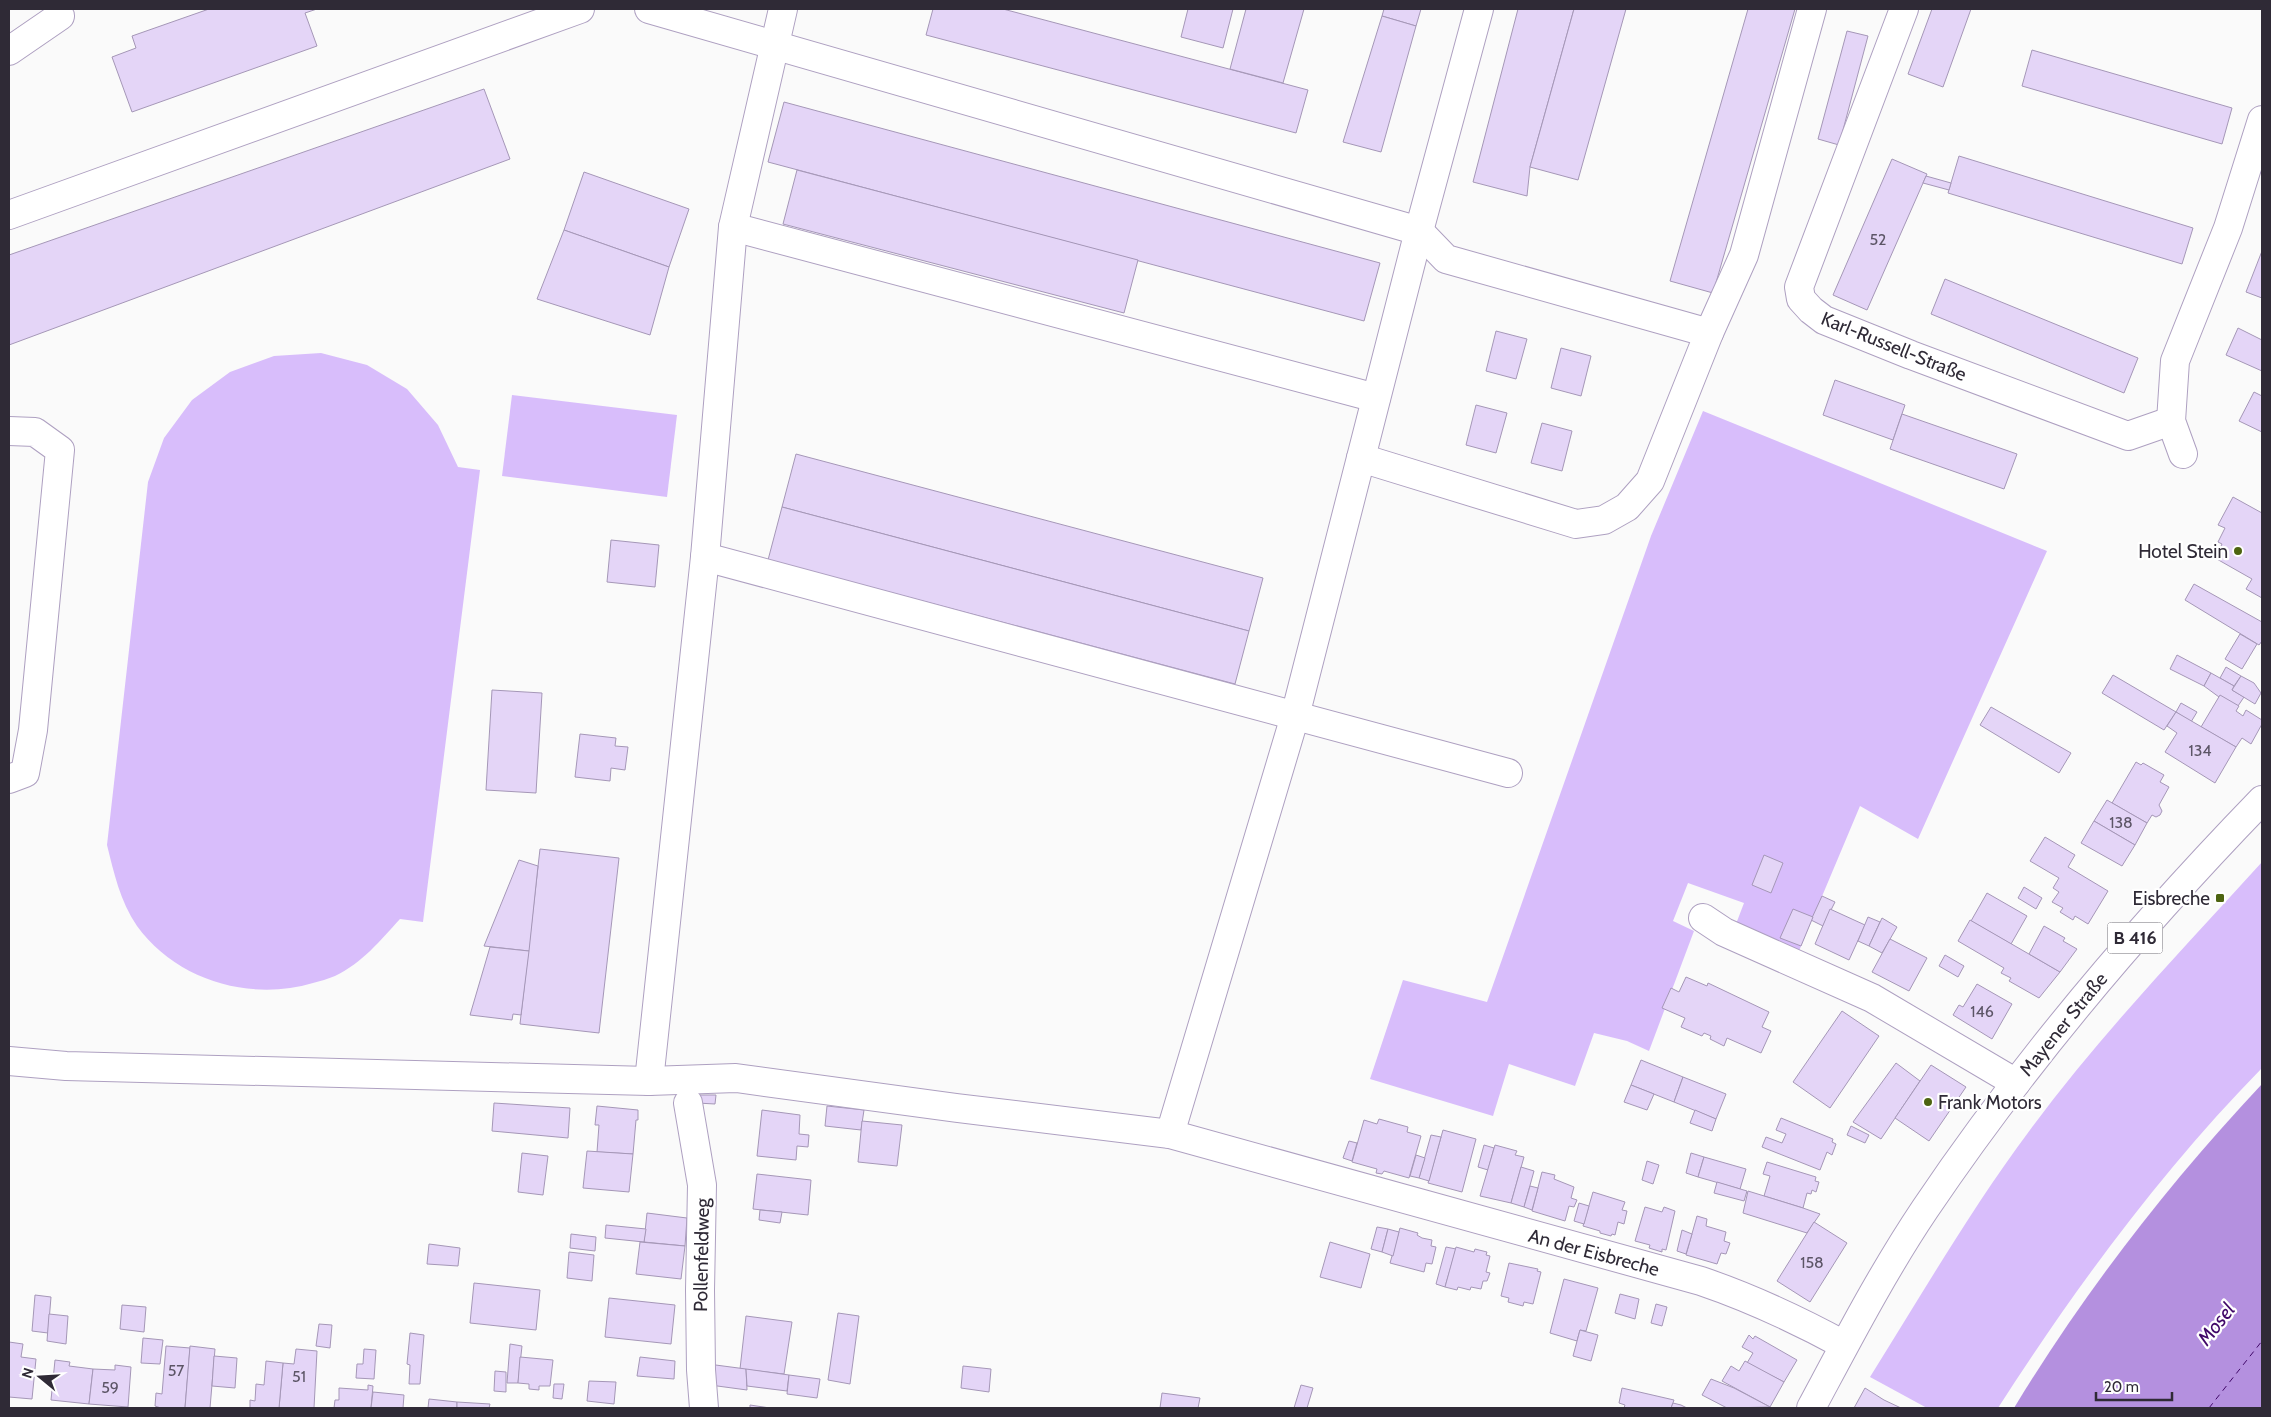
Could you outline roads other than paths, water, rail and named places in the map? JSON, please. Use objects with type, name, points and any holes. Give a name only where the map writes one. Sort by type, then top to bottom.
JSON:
[{"type":"street","points":[[9,215],[580,9]]},
{"type":"street","points":[[649,9],[1419,231],[1446,259],[1709,333]]},
{"type":"street","points":[[649,1081],[706,557],[733,227],[783,9]]},
{"type":"street","points":[[1170,1134],[1294,716],[1419,231],[1479,9]]},
{"type":"street","points":[[1361,458],[1576,524],[1604,520],[1627,507],[1650,481],[1709,333],[1744,255],[1812,9]]},
{"type":"street","name":"Karl-Russell-Straße","points":[[1904,9],[1799,287],[1801,299],[1824,320],[1981,382],[2128,436],[2171,421]]},
{"type":"street","points":[[9,51],[60,16]]},
{"type":"street","points":[[2183,454],[2171,421],[2175,361],[2228,228],[2262,120]]},
{"type":"street","points":[[733,227],[1376,398]]},
{"type":"street","points":[[9,431],[35,432],[60,450],[33,730],[25,773],[9,779]]},
{"type":"street","points":[[706,557],[1508,773]]},
{"type":"street","name":"Mayener Straße","points":[[1844,1345],[1878,1284],[1924,1211],[2016,1083],[2116,958],[2262,800]]},
{"type":"street","points":[[1703,918],[1724,932],[1872,998],[2016,1083]]},
{"type":"street","name":"An der Eisbreche","points":[[9,1061],[66,1066],[649,1081],[736,1078],[1170,1134],[1701,1281],[1764,1305],[1844,1345]]},
{"type":"street","name":"Pollenfeldweg","points":[[688,1103],[702,1185],[701,1370],[704,1408]]},
{"type":"street","name":"B 416","points":[[1811,1408],[1844,1345]]},
{"type":"water","name":"Mosel","points":[[2262,1084],[2262,1408],[2014,1408],[2070,1322],[2130,1239],[2194,1160]]},
{"type":"place","name":"Hotel Stein","points":[[2238,551]]},
{"type":"place","name":"Eisbreche","points":[[2220,898]]},
{"type":"place","name":"Frank Motors","points":[[1928,1102]]}]
